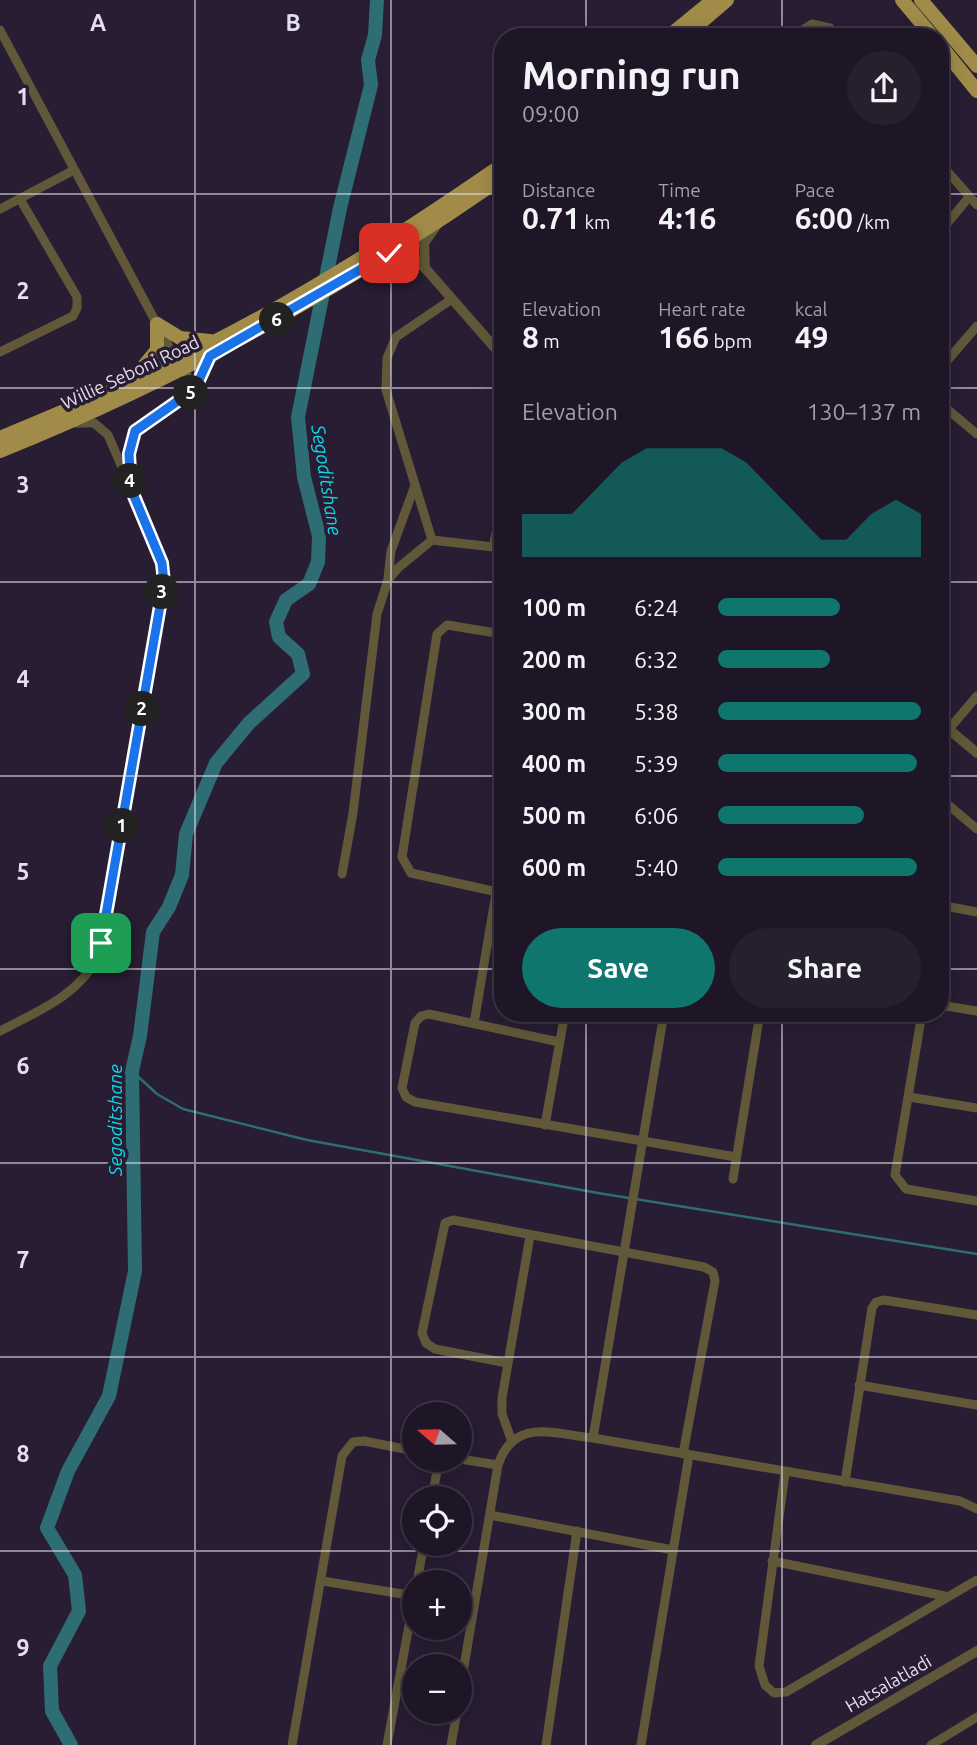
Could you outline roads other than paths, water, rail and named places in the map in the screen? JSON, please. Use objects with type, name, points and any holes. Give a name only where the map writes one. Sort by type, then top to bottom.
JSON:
[{"type":"main road","points":[[679,28],[713,0]]},
{"type":"main road","points":[[694,28],[727,0]]},
{"type":"main road","points":[[902,0],[925,28]]},
{"type":"main road","points":[[921,0],[945,28]]},
{"type":"main road","points":[[949,33],[977,66]]},
{"type":"main road","points":[[949,56],[977,91]]},
{"type":"main road","points":[[361,264],[494,170]]},
{"type":"main road","points":[[361,264],[389,253],[494,184]]},
{"type":"main road","name":"Willie Seboni Road","points":[[0,450],[64,425],[271,317],[361,264]]},
{"type":"main road","points":[[157,324],[180,338],[213,348]]},
{"type":"main road","points":[[129,383],[157,350],[157,324]]},
{"type":"main road","name":"Willie Seboni Road","points":[[0,438],[180,364]]},
{"type":"street","points":[[806,28],[812,24],[830,28]]},
{"type":"street","points":[[0,30],[180,364],[187,384],[173,404]]},
{"type":"street","points":[[0,209],[74,170]]},
{"type":"street","points":[[949,174],[977,205]]},
{"type":"street","points":[[949,221],[969,197]]},
{"type":"street","points":[[0,351],[73,316],[77,308],[77,297],[20,198]]},
{"type":"street","points":[[425,268],[424,243],[441,220]]},
{"type":"street","points":[[389,253],[408,253],[425,268],[494,347]]},
{"type":"street","points":[[432,540],[386,390],[387,358],[397,337],[452,299]]},
{"type":"street","points":[[949,359],[977,326]]},
{"type":"street","points":[[131,489],[129,454],[135,431],[183,400],[195,389],[213,348]]},
{"type":"street","points":[[949,411],[977,434]]},
{"type":"street","points":[[0,1031],[64,996],[90,972],[101,943],[164,583],[162,563],[107,435],[100,426],[86,422],[64,425]]},
{"type":"street","points":[[341,874],[353,813],[377,614],[388,580],[391,551],[415,485]]},
{"type":"street","points":[[388,580],[398,568],[432,540],[494,548]]},
{"type":"street","points":[[494,633],[447,625],[437,634],[402,857],[411,873],[494,892]]},
{"type":"street","points":[[949,721],[977,696]]},
{"type":"street","points":[[949,731],[977,753]]},
{"type":"street","points":[[949,806],[977,829]]},
{"type":"street","points":[[949,907],[977,912]]},
{"type":"street","points":[[474,1023],[494,919]]},
{"type":"street","points":[[949,1007],[977,1012]]},
{"type":"street","points":[[559,1042],[429,1014],[421,1016],[415,1023],[402,1088],[406,1097],[415,1102],[736,1157]]},
{"type":"street","points":[[545,1125],[563,1022]]},
{"type":"street","points":[[593,1438],[663,1022]]},
{"type":"street","points":[[733,1179],[758,1022]]},
{"type":"street","points":[[921,1022],[895,1175],[906,1189],[977,1201]]},
{"type":"street","points":[[909,1097],[977,1108]]},
{"type":"street","points":[[507,1363],[435,1349],[426,1343],[422,1334],[445,1223],[453,1220],[704,1267],[713,1272],[715,1281],[641,1745]]},
{"type":"street","points":[[511,1439],[502,1415],[502,1398],[530,1236]]},
{"type":"street","points":[[845,1482],[872,1308],[876,1302],[884,1300],[977,1315]]},
{"type":"street","points":[[859,1385],[977,1405]]},
{"type":"street","points":[[466,1654],[498,1465],[503,1449],[511,1439],[533,1432],[593,1438],[960,1502],[977,1509]]},
{"type":"street","points":[[293,1745],[342,1456],[347,1447],[364,1441],[402,1448]]},
{"type":"street","points":[[472,1461],[498,1465]]},
{"type":"street","points":[[785,1473],[759,1666],[765,1685],[775,1693],[786,1692],[977,1580]]},
{"type":"street","points":[[490,1515],[673,1550]]},
{"type":"street","points":[[546,1745],[577,1531]]},
{"type":"street","points":[[772,1561],[946,1596]]},
{"type":"street","points":[[322,1581],[402,1593]]},
{"type":"street","points":[[387,1745],[407,1640]]},
{"type":"street","name":"Hatsalatladi","points":[[816,1745],[977,1651]]},
{"type":"street","points":[[931,1745],[977,1717]]},
{"type":"street","points":[[451,1745],[455,1724]]},
{"type":"waterway","name":"Segoditshane","points":[[71,1745],[52,1711],[50,1666],[79,1611],[75,1575],[47,1528],[68,1471],[109,1396],[135,1271],[132,1071],[140,1036],[153,932],[169,907],[182,875],[186,834],[216,763],[249,723],[303,674],[298,654],[279,637],[276,622],[286,600],[309,584],[318,562],[319,536],[304,477],[298,417],[340,208],[371,85],[368,60],[375,35],[377,0]]},
{"type":"waterway","points":[[132,1071],[157,1094],[183,1109],[307,1140],[598,1193],[977,1254]]}]
